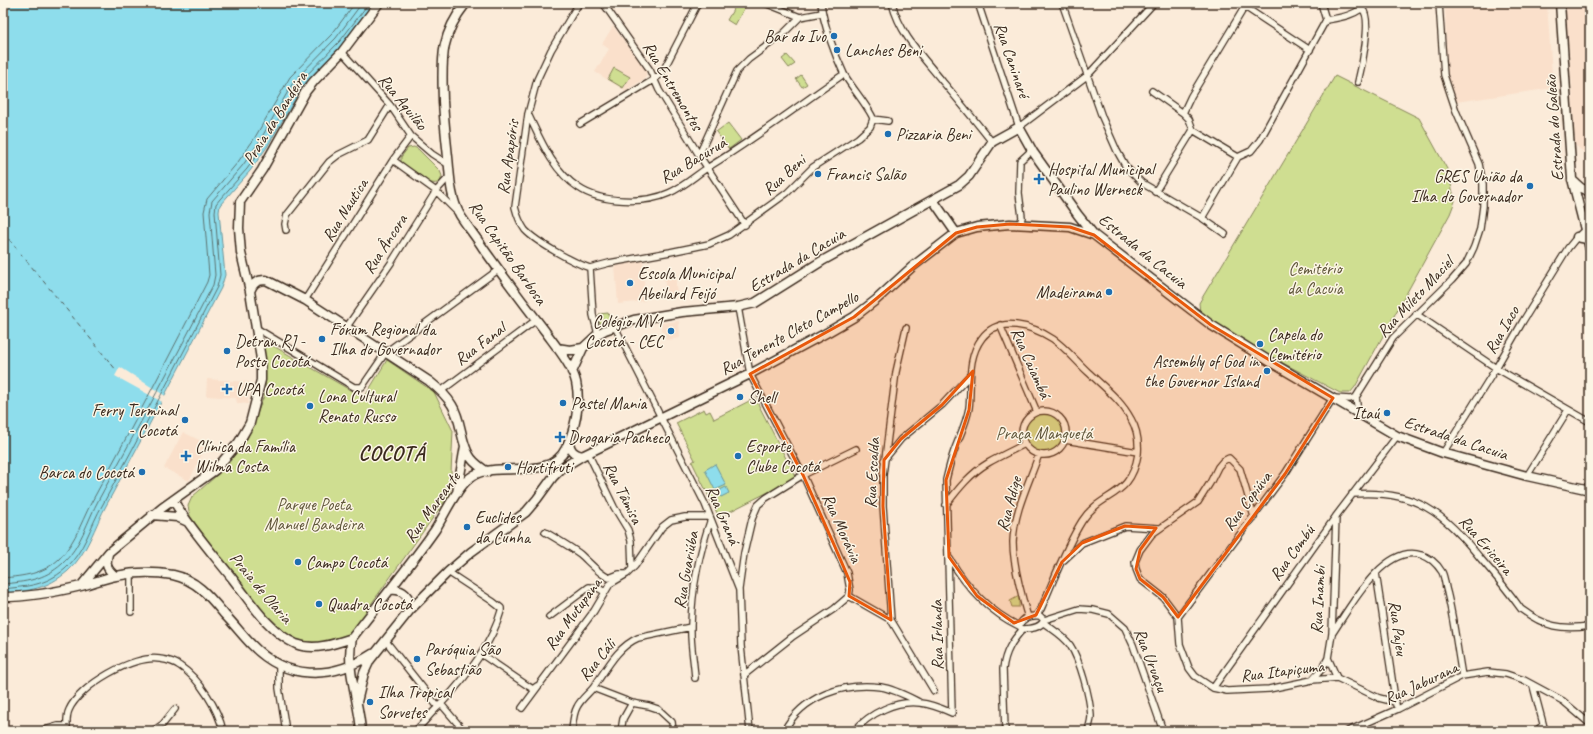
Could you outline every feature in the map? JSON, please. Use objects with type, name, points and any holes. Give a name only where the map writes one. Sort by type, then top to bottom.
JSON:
[{"type":"main road","name":"Praia da Bandeira","points":[[3,597],[32,595],[81,586],[91,580],[109,552],[152,515],[216,470],[239,442],[250,423],[261,380],[261,359],[250,291],[241,253],[238,217],[240,202],[242,196],[262,170],[299,102],[314,80],[342,52],[379,3]]},
{"type":"main road","name":"Rua Capitão Barbosa","points":[[466,3],[449,30],[443,52],[444,130],[449,177],[455,202],[460,214],[498,270],[557,348],[572,372],[576,381],[578,398],[574,424],[569,442]]},
{"type":"main road","name":"Estrada do Galeão","points":[[1560,3],[1572,179],[1587,228],[1587,239],[1590,249]]},
{"type":"main road","name":"Estrada da Cacuia","points":[[572,372],[583,348],[598,334],[615,327],[634,320],[682,312],[738,307],[755,303],[822,261],[959,185],[969,176],[992,142],[1019,127],[1032,150],[1094,235],[1211,324],[1397,436],[1443,453],[1527,476],[1590,490]]},
{"type":"main road","points":[[1572,179],[1581,188],[1590,192]]},
{"type":"main road","points":[[933,200],[956,233]]},
{"type":"main road","points":[[1070,227],[1076,222],[1078,215]]},
{"type":"main road","name":"Rua Tenente Cleto Campello","points":[[585,455],[750,374],[854,316],[887,291],[912,267],[956,233],[977,227],[1020,225],[1070,227],[1094,235]]},
{"type":"main road","points":[[1577,237],[1587,239]]},
{"type":"main road","points":[[250,291],[254,283],[261,280],[266,280],[305,300],[346,328],[417,372],[441,391],[452,406],[457,415],[465,446],[472,459],[488,472]]},
{"type":"main road","points":[[557,348],[570,350],[583,348]]},
{"type":"main road","points":[[569,442],[570,448],[573,452],[585,455]]},
{"type":"main road","name":"Rua Mareante","points":[[352,638],[390,590],[433,532],[456,496],[473,476],[488,472],[546,466],[556,461],[563,453],[569,442]]},
{"type":"main road","points":[[456,496],[465,446]]},
{"type":"main road","points":[[357,702],[367,666],[385,640],[410,610],[448,572],[471,552],[526,512],[562,468],[585,455]]},
{"type":"main road","points":[[536,468],[546,476],[548,484]]},
{"type":"main road","name":"Praia de Olaria","points":[[173,500],[186,521],[261,614],[284,638],[297,644],[312,647],[330,646],[352,638]]},
{"type":"main road","points":[[152,515],[177,517],[186,521]]},
{"type":"main road","points":[[109,552],[106,565],[108,570],[115,576]]},
{"type":"main road","points":[[91,580],[131,574],[172,575],[185,578],[206,592],[251,645],[268,659],[295,670],[327,673],[351,666],[376,652]]},
{"type":"main road","points":[[390,590],[399,591],[407,596],[410,610]]},
{"type":"main road","points":[[352,638],[349,651],[361,731]]},
{"type":"street","name":"Rua Apapóris","points":[[579,3],[542,66],[537,80],[528,114],[515,198],[515,207],[517,215],[526,231],[567,258],[590,268]]},
{"type":"street","name":"Rua Entremontes","points":[[603,3],[655,79],[659,90],[744,225]]},
{"type":"street","points":[[580,124],[655,79],[662,73],[698,3]]},
{"type":"street","points":[[765,3],[800,17],[822,13]]},
{"type":"street","points":[[821,3],[822,13],[844,74],[864,101],[873,119],[888,121]]},
{"type":"street","points":[[892,3],[900,26],[914,49],[992,142]]},
{"type":"street","name":"Rua Caninaré","points":[[978,3],[1019,127]]},
{"type":"street","points":[[1062,3],[1102,117],[1117,152],[1126,167],[1134,176],[1155,192],[1202,218],[1225,234]]},
{"type":"street","points":[[1019,127],[1088,75],[1154,3]]},
{"type":"street","points":[[1202,218],[1238,157],[1251,151],[1260,140],[1310,50],[1326,20],[1321,3]]},
{"type":"street","points":[[1326,20],[1362,10],[1366,3]]},
{"type":"street","name":"Rua Mileto Maciel","points":[[1356,397],[1393,338],[1452,280],[1466,264],[1480,230],[1483,206],[1483,184],[1479,164],[1456,111],[1444,75],[1439,3]]},
{"type":"street","points":[[1183,113],[1191,96],[1246,5],[1310,50]]},
{"type":"street","points":[[1358,82],[1367,22],[1367,16],[1362,10]]},
{"type":"street","points":[[699,155],[737,72],[749,59],[783,34],[800,17]]},
{"type":"street","name":"Rua Aquilão","points":[[342,52],[390,105],[410,136],[448,165]]},
{"type":"street","name":"Rua Bacuruá","points":[[528,114],[543,147],[559,170],[579,188],[591,194],[608,199],[634,200],[652,198],[668,193],[739,148],[844,74]]},
{"type":"street","points":[[1152,91],[1183,113],[1189,119],[1194,130],[1238,157]]},
{"type":"street","points":[[286,230],[285,224],[287,215],[316,178],[338,155],[368,140],[390,105]]},
{"type":"street","name":"Rua Beni","points":[[590,268],[710,244],[729,235],[787,194],[813,167],[858,138],[870,127],[873,119]]},
{"type":"street","points":[[1155,192],[1194,130]]},
{"type":"street","name":"Rua Nautica","points":[[305,300],[393,160],[410,136]]},
{"type":"street","points":[[1020,225],[1022,217],[1019,193],[1020,161],[1032,150]]},
{"type":"street","points":[[393,160],[436,192],[460,214]]},
{"type":"street","name":"Rua Âncora","points":[[346,328],[436,192],[449,177]]},
{"type":"street","name":"Rua Iaco","points":[[1443,453],[1568,248],[1587,228]]},
{"type":"street","points":[[590,268],[593,314],[598,334]]},
{"type":"street","points":[[256,328],[354,387],[359,388],[365,384],[386,352],[498,270]]},
{"type":"street","name":"Rua Morávia","points":[[738,307],[750,374],[803,475],[847,573],[850,582],[849,596]]},
{"type":"street","points":[[1416,314],[1496,368],[1590,422]]},
{"type":"street","name":"Rua Fanal","points":[[441,391],[536,320]]},
{"type":"street","points":[[1000,325],[1013,324],[1034,329],[1054,340],[1118,401],[1132,419],[1136,430],[1138,452],[1136,467],[1122,489],[1087,514],[1074,534],[1041,609],[1043,621]]},
{"type":"street","name":"Rua Irlanda","points":[[920,703],[950,712],[946,480],[969,410],[970,375],[974,353],[982,338],[992,329],[1000,325]]},
{"type":"street","name":"Rua Caiambá","points":[[1000,325],[1037,412]]},
{"type":"street","name":"Rua Graná","points":[[615,327],[711,518],[739,590],[744,675],[750,731]]},
{"type":"street","name":"Rua Escalda","points":[[891,620],[883,506],[884,460],[896,372],[906,328]]},
{"type":"street","points":[[884,460],[905,435],[942,405],[970,375]]},
{"type":"street","points":[[1333,398],[1350,399],[1356,397],[1358,412]]},
{"type":"street","name":"Rua Copiúva","points":[[1178,617],[1285,474],[1333,398]]},
{"type":"street","points":[[1527,476],[1568,410]]},
{"type":"street","points":[[1037,412],[1051,412],[1062,420],[1065,426],[1065,440],[1058,450],[1046,455],[1039,454],[1029,449],[1025,444],[1022,438],[1023,425],[1026,419],[1037,412]]},
{"type":"street","name":"Rua Combú","points":[[1213,688],[1352,494],[1397,436]]},
{"type":"street","points":[[1065,440],[1138,452]]},
{"type":"street","points":[[946,505],[960,487],[973,474],[988,463],[1025,444]]},
{"type":"street","points":[[739,590],[744,553],[752,519],[758,505],[766,498],[803,475],[856,449]]},
{"type":"street","name":"Rua Adige","points":[[1027,617],[1017,573],[1013,542],[1015,524],[1019,509],[1039,454]]},
{"type":"street","name":"Rua Tâmisa","points":[[585,455],[628,530],[631,541],[632,569]]},
{"type":"street","points":[[1178,617],[1163,597],[1140,579],[1136,569],[1135,562],[1140,550],[1152,534],[1198,502],[1210,484],[1218,467],[1223,461],[1229,458],[1240,469],[1254,517]]},
{"type":"street","name":"Rua Ericeira","points":[[1352,494],[1374,492],[1388,494],[1425,506],[1443,518],[1464,538],[1521,609],[1542,623],[1554,627],[1572,628],[1590,626]]},
{"type":"street","name":"Rua Inambi","points":[[1312,680],[1322,669],[1328,658],[1332,634],[1336,516]]},
{"type":"street","name":"Rua Mutupana","points":[[522,708],[594,611],[610,584],[627,574],[632,569],[657,533],[669,522],[685,517],[711,518]]},
{"type":"street","name":"Rua Guariúba","points":[[695,678],[691,627],[693,596],[702,543],[711,518]]},
{"type":"street","points":[[1062,562],[1082,543],[1125,526],[1159,528]]},
{"type":"street","points":[[545,532],[570,547],[604,576],[609,578],[619,574],[627,574]]},
{"type":"street","points":[[1332,634],[1361,591],[1376,573],[1394,559],[1405,553],[1415,553],[1426,556],[1435,563],[1442,572],[1450,606],[1462,676]]},
{"type":"street","points":[[948,557],[965,583],[977,596],[1005,619],[1019,626],[1037,627],[1043,621]]},
{"type":"street","points":[[415,731],[468,674],[481,654],[500,615],[500,608],[492,601],[448,572]]},
{"type":"street","name":"Rua Pajeu","points":[[1376,573],[1395,702],[1398,709]]},
{"type":"street","points":[[131,574],[131,612]]},
{"type":"street","points":[[549,617],[589,587],[598,588],[605,592]]},
{"type":"street","points":[[744,675],[792,638],[834,609],[849,596],[891,620],[934,691]]},
{"type":"street","name":"Rua Uruaçu","points":[[1043,621],[1079,609],[1093,610],[1109,614],[1125,628],[1133,645],[1163,731]]},
{"type":"street","points":[[1005,731],[1004,664],[1008,650],[1016,636],[1019,626],[1027,617],[1043,621],[1070,644],[1087,694],[1091,717],[1088,731]]},
{"type":"street","name":"Rua Itapiçuma","points":[[1178,617],[1180,644],[1184,658],[1195,676],[1213,688],[1227,691],[1269,689],[1312,680],[1337,678],[1379,698],[1395,702]]},
{"type":"street","name":"Rua Cáli","points":[[572,731],[576,708],[624,647],[631,641],[647,635],[691,627]]},
{"type":"street","points":[[385,640],[439,705],[464,731]]},
{"type":"street","points":[[481,654],[533,689],[537,686]]},
{"type":"street","points":[[41,731],[58,726],[67,728],[68,710],[81,693],[131,663],[148,658],[159,658],[171,661],[180,665],[189,673],[203,690],[214,707],[223,731]]},
{"type":"street","name":"Rua Itapiçuma","points":[[1328,658],[1337,678]]},
{"type":"street","points":[[283,666],[279,688],[286,731]]},
{"type":"street","name":"Rua Jaburana","points":[[1348,731],[1398,709],[1462,676],[1488,672],[1506,674],[1524,680],[1532,686],[1562,701],[1590,724]]},
{"type":"street","points":[[784,731],[792,719],[805,705],[820,696],[842,688],[863,686],[882,688],[908,696],[920,703]]},
{"type":"street","points":[[1532,686],[1545,731]]},
{"type":"street","points":[[593,688],[632,703],[658,709],[672,722],[673,731]]},
{"type":"street","points":[[621,731],[623,719],[632,703]]},
{"type":"street","points":[[854,731],[866,719],[888,708],[908,703],[920,703]]},
{"type":"street","points":[[153,731],[163,724],[175,709]]},
{"type":"street","points":[[1536,731],[1543,725]]},
{"type":"highlighted area","points":[[1010,224],[1070,227],[1094,235],[1211,325],[1333,398],[1285,474],[1178,617],[1163,597],[1140,579],[1136,569],[1140,550],[1156,528],[1125,526],[1082,543],[1062,562],[1036,615],[1014,623],[977,596],[949,557],[946,480],[969,410],[973,371],[942,405],[901,439],[884,460],[883,506],[891,620],[849,596],[850,582],[803,475],[750,374],[854,317],[956,233],[977,227]]},
{"type":"shaded area","points":[[1445,3],[1547,3],[1553,88],[1456,102],[1447,80]]},
{"type":"shaded area","points":[[1565,3],[1590,3],[1590,178],[1586,154],[1575,145]]},
{"type":"shaded area","points":[[613,26],[646,70],[646,76],[644,79],[626,91],[595,72],[609,49],[602,44]]},
{"type":"shaded area","name":"Escola Municipal Abeilard Feijó","points":[[643,260],[645,301],[618,304],[615,266]]},
{"type":"shaded area","points":[[675,270],[677,297],[666,298],[664,271]]},
{"type":"shaded area","name":"Colégio MV1 Cocotá - CEC","points":[[679,321],[680,338],[666,340],[660,323]]},
{"type":"shaded area","name":"UPA Cocotá","points":[[207,379],[249,382],[248,404],[237,403],[236,398],[206,396]]},
{"type":"shaded area","name":"Clínica da Família Wilma Costa","points":[[183,432],[207,444],[189,481],[164,468]]},
{"type":"green space","points":[[737,3],[746,5],[735,25],[727,20]]},
{"type":"green space","points":[[787,55],[795,64],[789,68],[782,59]]},
{"type":"green space","points":[[614,68],[630,77],[623,88],[608,79]]},
{"type":"green space","points":[[801,75],[807,84],[802,87],[796,79]]},
{"type":"green space","name":"Cemitério da Cacuia","points":[[1335,76],[1419,118],[1447,169],[1455,201],[1450,214],[1355,387],[1350,393],[1340,393],[1211,323],[1200,313],[1199,303]]},
{"type":"green space","points":[[728,123],[741,140],[729,149],[716,132]]},
{"type":"green space","points":[[414,147],[418,149],[440,171],[442,176],[440,182],[431,183],[426,181],[404,166],[401,162],[401,157],[408,148]]},
{"type":"green space","points":[[608,313],[611,323],[602,326],[599,321],[599,314]]},
{"type":"green space","name":"Parque Poeta Manuel Bandeira","points":[[263,340],[364,398],[387,360],[434,392],[453,431],[450,494],[348,635],[323,643],[299,641],[286,633],[264,612],[238,581],[190,516],[188,506],[192,497],[224,469],[247,439],[266,391]]},
{"type":"green space","name":"Esporte Clube Cocotá","points":[[755,398],[796,478],[719,517],[692,462],[695,460],[676,423],[704,409],[706,413],[710,411],[714,419]]},
{"type":"green space","name":"Praça Manguetá","points":[[1048,413],[1055,416],[1061,422],[1064,433],[1063,441],[1055,450],[1048,453],[1040,453],[1033,450],[1025,441],[1024,429],[1027,422],[1036,414]]},
{"type":"green space","points":[[1019,596],[1019,607],[1012,607],[1010,601]]},
{"type":"water","points":[[3,3],[374,3],[343,44],[302,87],[267,147],[250,171],[220,205],[219,212],[225,275],[221,288],[102,513],[81,556],[68,571],[53,582],[29,590],[3,593]]},
{"type":"water","points":[[715,464],[726,485],[715,490],[705,470]]},
{"type":"water","points":[[726,487],[729,493],[721,497],[718,491]]},
{"type":"pier","points":[[120,367],[167,397],[164,403],[115,376]]},
{"type":"ferry route","points":[[3,232],[117,371]]},
{"type":"place","name":"Bar do Ivo","points":[[834,36]]},
{"type":"place","name":"Lanches Beni","points":[[837,50]]},
{"type":"place","name":"Pizzaria Beni","points":[[888,134]]},
{"type":"place","name":"Francis Salão","points":[[818,174]]},
{"type":"place","name":"Hospital Municipal Paulino Werneck","points":[[1039,179]]},
{"type":"place","name":"GRES União da Ilha do Governador","points":[[1530,186]]},
{"type":"place","name":"Escola Municipal Abeilard Feijó","points":[[630,283]]},
{"type":"place","name":"Madeirama","points":[[1109,292]]},
{"type":"place","name":"Colégio MV1 Cocotá - CEC","points":[[671,331]]},
{"type":"place","name":"Fórum Regional da Ilha do Governador","points":[[322,339]]},
{"type":"place","name":"Capela do Cemitério","points":[[1260,344]]},
{"type":"place","name":"Detran RJ - Posto Cocotá","points":[[227,351]]},
{"type":"place","name":"Assembly of God in the Governor Island","points":[[1267,371]]},
{"type":"place","name":"UPA Cocotá","points":[[227,389]]},
{"type":"place","name":"Shell","points":[[740,397]]},
{"type":"place","name":"Pastel Mania","points":[[563,403]]},
{"type":"place","name":"Lona Cultural Renato Russo","points":[[310,406]]},
{"type":"place","name":"Itaú","points":[[1387,413]]},
{"type":"place","name":"Ferry Terminal - Cocotá","points":[[185,420]]},
{"type":"place","name":"Drogaria Pacheco","points":[[560,437]]},
{"type":"place","name":"Clínica da Família Wilma Costa","points":[[186,456]]},
{"type":"place","name":"Esporte Clube Cocotá","points":[[738,456]]},
{"type":"place","name":"Hortifruti","points":[[508,467]]},
{"type":"place","name":"Barca do Cocotá","points":[[142,472]]},
{"type":"place","name":"Euclides da Cunha","points":[[467,527]]},
{"type":"place","name":"Campo Cocotá","points":[[298,562]]},
{"type":"place","name":"Quadra Cocotá","points":[[319,604]]},
{"type":"place","name":"Paróquia São Sebastião","points":[[417,659]]},
{"type":"place","name":"Ilha Tropical Sorvetes","points":[[370,702]]},
{"type":"district","name":"COCOTÁ","points":[[392,453]]}]
